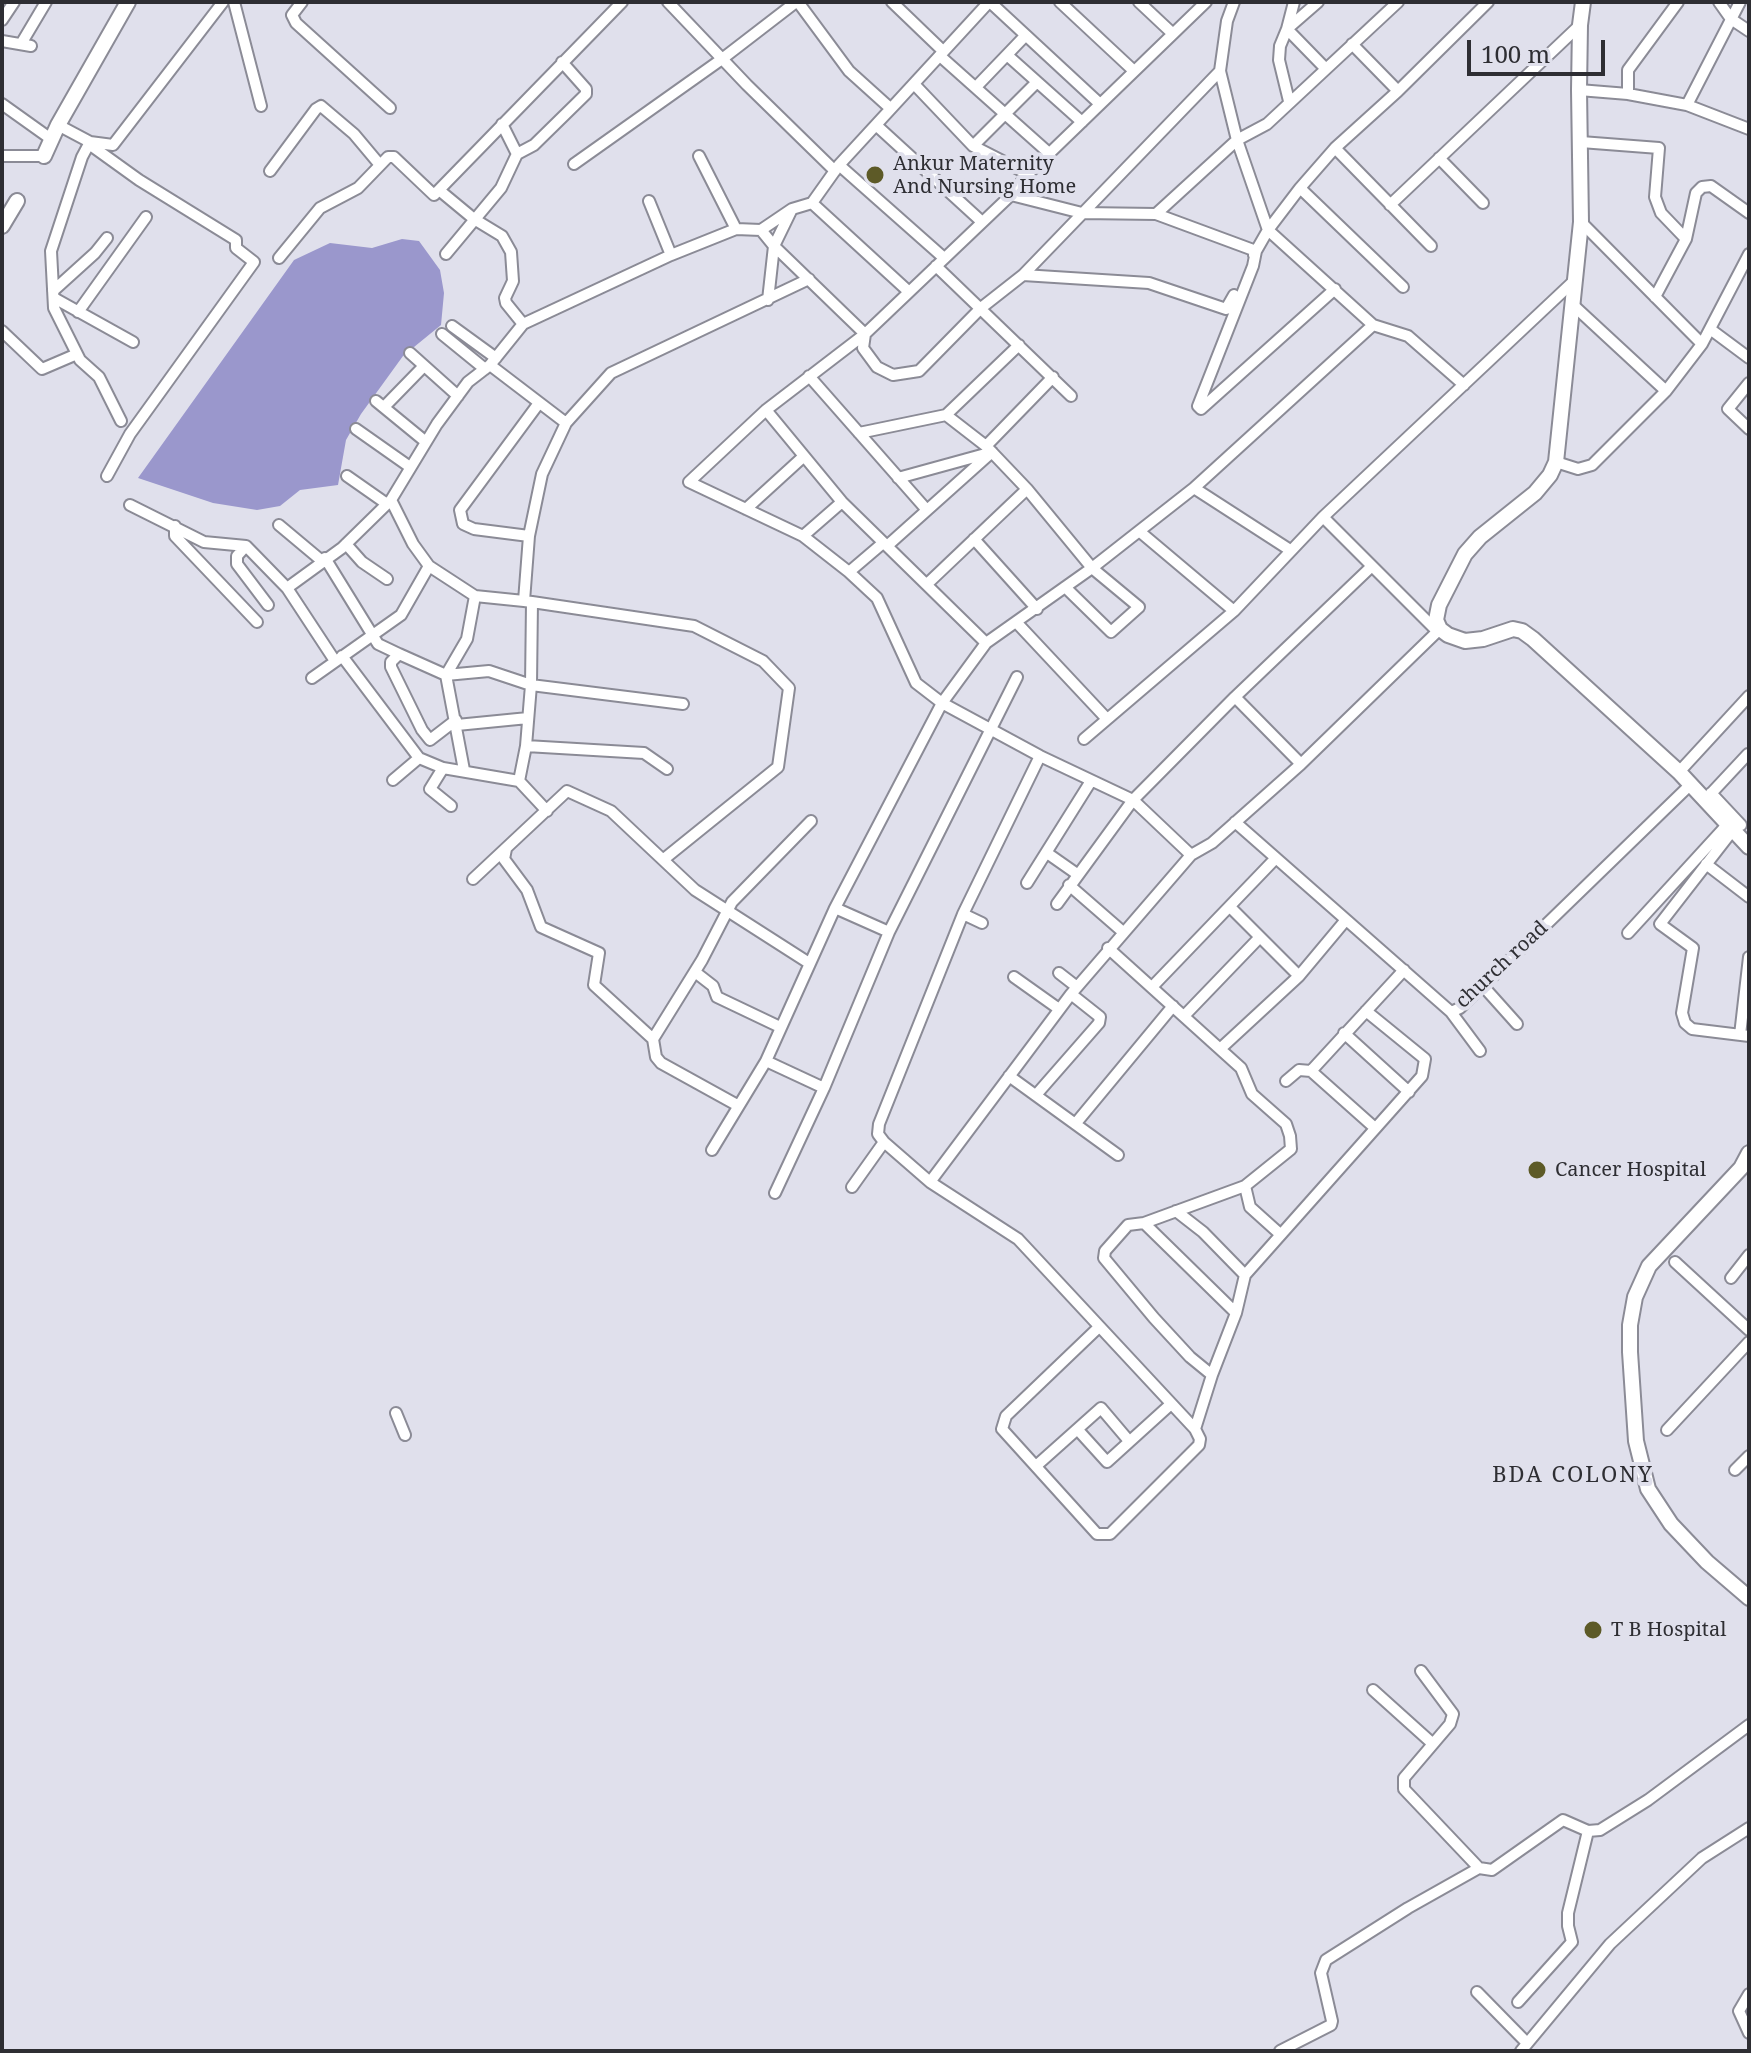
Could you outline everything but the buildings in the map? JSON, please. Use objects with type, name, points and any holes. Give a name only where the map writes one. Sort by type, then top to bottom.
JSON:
[{"type":"street","points":[[2,20],[14,2]]},
{"type":"street","points":[[2,41],[26,45],[46,2]]},
{"type":"street","points":[[2,156],[44,156],[54,132],[128,2]]},
{"type":"street","points":[[88,147],[113,145],[223,2]]},
{"type":"street","points":[[234,2],[261,106]]},
{"type":"street","points":[[302,2],[292,15],[296,23],[390,108]]},
{"type":"street","points":[[279,258],[320,208],[358,188],[388,157],[394,157],[434,195],[622,2]]},
{"type":"street","points":[[668,2],[722,59],[940,262],[981,308],[1071,396]]},
{"type":"street","points":[[574,164],[797,2],[849,71],[890,108]]},
{"type":"street","points":[[892,2],[1004,115],[1050,154]]},
{"type":"street","points":[[287,588],[346,544],[389,502],[468,382],[490,364],[523,324],[671,255],[736,229],[761,230],[792,209],[812,203],[837,168],[989,2],[1100,104]]},
{"type":"street","points":[[1060,2],[1134,71]]},
{"type":"street","points":[[1139,2],[1172,33]]},
{"type":"street","points":[[1191,855],[1133,800],[1040,756],[942,703],[916,683],[877,598],[849,572],[803,536],[689,482],[766,410],[865,334],[1206,2]]},
{"type":"street","points":[[1234,2],[1227,21],[1220,71],[1237,140],[1268,230],[1373,325],[1408,336],[1464,385]]},
{"type":"street","points":[[1289,101],[1279,60],[1280,46],[1294,2]]},
{"type":"street","points":[[1287,29],[1318,2]]},
{"type":"street","points":[[1156,214],[1237,140],[1267,124],[1398,2]]},
{"type":"street","points":[[1438,630],[1439,605],[1465,554],[1480,537],[1535,493],[1556,462],[1581,222],[1579,90],[1583,2]]},
{"type":"street","points":[[1628,94],[1628,70],[1677,2]]},
{"type":"street","points":[[1719,2],[1731,19],[1749,31]]},
{"type":"street","points":[[1687,105],[1740,2]]},
{"type":"street","points":[[1023,275],[1149,283],[1226,309],[1268,230],[1300,188],[1335,148],[1398,91],[1485,3]]},
{"type":"street","points":[[1390,205],[1580,25]]},
{"type":"street","points":[[1287,29],[1326,69]]},
{"type":"street","points":[[976,87],[1025,36]]},
{"type":"street","points":[[1352,44],[1398,91]]},
{"type":"street","points":[[1007,55],[1082,122]]},
{"type":"street","points":[[446,254],[501,188],[517,154],[537,143],[586,94],[586,89],[562,62]]},
{"type":"street","points":[[865,334],[863,348],[877,367],[893,375],[919,371],[981,308],[1023,275],[1220,71]]},
{"type":"street","points":[[973,146],[1037,82]]},
{"type":"street","points":[[914,84],[973,146],[1028,174]]},
{"type":"street","points":[[1579,90],[1628,94],[1687,105],[1749,129]]},
{"type":"street","points":[[2,103],[88,147],[236,240],[236,248],[254,262],[130,434],[107,476]]},
{"type":"street","points":[[270,171],[321,106],[354,134],[380,165]]},
{"type":"street","points":[[502,124],[517,154]]},
{"type":"street","points":[[876,125],[981,221]]},
{"type":"street","points":[[1581,142],[1659,148],[1655,197],[1661,213],[1686,239]]},
{"type":"street","points":[[88,147],[51,251],[54,308],[77,354],[99,377],[121,421]]},
{"type":"street","points":[[1335,148],[1431,246]]},
{"type":"street","points":[[699,156],[736,229]]},
{"type":"street","points":[[1439,158],[1483,203]]},
{"type":"street","points":[[1655,297],[1686,239],[1696,193],[1706,185],[1749,213]]},
{"type":"street","points":[[1300,188],[1403,287]]},
{"type":"street","points":[[439,190],[474,219],[502,236],[511,252],[513,281],[505,298],[506,303],[523,324]]},
{"type":"street","points":[[1011,195],[1082,213],[1156,214],[1256,251]]},
{"type":"street","points":[[2,226],[17,201]]},
{"type":"street","points":[[649,201],[671,255]]},
{"type":"street","points":[[812,203],[908,291]]},
{"type":"street","points":[[768,300],[774,246],[792,209]]},
{"type":"street","points":[[78,312],[146,217]]},
{"type":"street","points":[[1581,222],[1702,344]]},
{"type":"street","points":[[761,230],[865,334]]},
{"type":"street","points":[[53,294],[107,238]]},
{"type":"street","points":[[1256,251],[1253,266],[1198,406],[1201,409],[1335,289]]},
{"type":"street","points":[[1556,462],[1578,469],[1592,465],[1666,391],[1702,344],[1749,254]]},
{"type":"street","points":[[519,781],[526,746],[531,685],[529,536],[542,474],[566,423],[611,373],[809,279]]},
{"type":"street","points":[[1084,739],[1234,611],[1323,517],[1575,280]]},
{"type":"street","points":[[53,294],[78,312],[133,342]]},
{"type":"street","points":[[1573,305],[1666,391]]},
{"type":"street","points":[[712,1150],[766,1061],[835,908],[942,703],[986,643],[1037,609],[1194,488],[1373,325]]},
{"type":"street","points":[[452,326],[490,364],[566,423]]},
{"type":"street","points":[[1710,329],[1749,358]]},
{"type":"street","points":[[2,331],[42,369],[77,354]]},
{"type":"street","points":[[442,334],[490,364]]},
{"type":"street","points":[[859,433],[946,415],[1019,345]]},
{"type":"street","points":[[410,353],[458,396]]},
{"type":"street","points":[[423,367],[380,404],[426,442]]},
{"type":"street","points":[[809,376],[926,509]]},
{"type":"street","points":[[849,572],[926,509],[989,449],[1053,377]]},
{"type":"street","points":[[1749,383],[1728,409],[1749,429]]},
{"type":"street","points":[[529,536],[474,529],[463,524],[460,510],[539,403]]},
{"type":"street","points":[[766,410],[842,502],[986,643]]},
{"type":"street","points":[[946,415],[989,449],[1027,489],[1092,568],[1139,607],[1111,632],[1065,587]]},
{"type":"street","points":[[356,429],[410,467]]},
{"type":"street","points":[[898,478],[989,449]]},
{"type":"street","points":[[746,509],[803,457]]},
{"type":"street","points":[[347,476],[389,502],[429,566],[475,596],[694,626],[763,661],[789,688],[778,767],[664,859]]},
{"type":"street","points":[[1194,488],[1290,550]]},
{"type":"street","points":[[927,584],[1027,489]]},
{"type":"street","points":[[803,536],[842,502]]},
{"type":"street","points":[[130,505],[204,542],[246,546],[287,588],[338,658],[419,758],[443,768],[519,781],[547,811]]},
{"type":"street","points":[[1323,517],[1438,630],[1465,641],[1483,639],[1504,630],[1522,631],[1690,785],[1708,797],[1749,847]]},
{"type":"street","points":[[279,525],[324,559],[378,644],[446,675],[489,671],[531,685],[683,704]]},
{"type":"street","points":[[175,526],[173,533],[178,540],[257,622]]},
{"type":"street","points":[[1139,531],[1234,611]]},
{"type":"street","points":[[974,539],[1037,609]]},
{"type":"street","points":[[346,544],[362,562],[387,579]]},
{"type":"street","points":[[246,546],[237,556],[237,564],[268,605]]},
{"type":"street","points":[[312,678],[401,615],[429,566]]},
{"type":"street","points":[[1057,904],[1133,800],[1372,566]]},
{"type":"street","points":[[464,770],[446,675],[467,639],[475,596]]},
{"type":"street","points":[[1017,623],[1107,719]]},
{"type":"street","points":[[930,1182],[1074,990],[1191,855],[1212,843],[1301,764],[1438,630]]},
{"type":"street","points":[[399,654],[391,662],[391,667],[430,740],[457,723],[528,718]]},
{"type":"street","points":[[775,1193],[824,1088],[889,932],[1017,677]]},
{"type":"street","points":[[1235,697],[1301,764]]},
{"type":"street","points":[[1679,772],[1746,704]]},
{"type":"street","points":[[526,746],[644,753],[667,769]]},
{"type":"street","points":[[1708,797],[1748,754]]},
{"type":"street","points":[[1040,756],[963,914],[879,1124],[878,1134],[930,1182],[1018,1239],[1195,1429],[1200,1439],[1199,1445],[1110,1534],[1097,1534],[1002,1429],[1006,1416],[1099,1327]]},
{"type":"street","points":[[393,780],[419,758]]},
{"type":"street","points":[[443,768],[430,789],[451,806]]},
{"type":"street","points":[[1027,883],[1091,781]]},
{"type":"street","name":"church road","points":[[1235,822],[1451,1012],[1460,1008],[1690,785]]},
{"type":"street","points":[[473,879],[567,791],[611,811],[695,890],[809,963]]},
{"type":"street","points":[[653,1039],[695,972],[726,911],[811,821]]},
{"type":"street","points":[[1734,827],[1660,924],[1693,948],[1682,1013],[1685,1023],[1692,1029],[1745,1035],[1749,957]]},
{"type":"street","points":[[1628,933],[1734,827]]},
{"type":"street","points":[[506,849],[504,859],[527,890],[541,927],[599,953],[594,985],[653,1039],[656,1057],[661,1063],[737,1105]]},
{"type":"street","points":[[1047,853],[1077,874]]},
{"type":"street","points":[[1152,987],[1275,859]]},
{"type":"street","points":[[1706,864],[1749,897]]},
{"type":"street","points":[[1069,885],[1123,932]]},
{"type":"street","points":[[1230,907],[1299,976]]},
{"type":"street","points":[[835,908],[889,932]]},
{"type":"street","points":[[963,914],[982,923]]},
{"type":"street","points":[[1220,1049],[1299,976],[1345,921]]},
{"type":"street","points":[[1184,1016],[1260,937]]},
{"type":"street","points":[[1108,948],[1241,1068],[1252,1094],[1286,1124],[1290,1136],[1291,1149],[1245,1186],[1144,1223],[1128,1225],[1105,1251],[1104,1258],[1190,1357],[1212,1375]]},
{"type":"street","points":[[1311,1071],[1404,970]]},
{"type":"street","points":[[695,972],[713,986],[717,997],[780,1027]]},
{"type":"street","points":[[1036,1095],[1099,1023],[1100,1017],[1059,973]]},
{"type":"street","points":[[1014,977],[1059,1009]]},
{"type":"street","points":[[1483,986],[1517,1024]]},
{"type":"street","points":[[1076,1123],[1173,1006]]},
{"type":"street","points":[[1195,1429],[1236,1313],[1245,1275],[1422,1076],[1425,1059],[1366,1011]]},
{"type":"street","points":[[1451,1012],[1480,1051]]},
{"type":"street","points":[[1344,1033],[1409,1092]]},
{"type":"street","points":[[766,1061],[824,1088]]},
{"type":"street","points":[[1286,1081],[1299,1070],[1311,1071],[1375,1128]]},
{"type":"street","points":[[1009,1076],[1118,1155]]},
{"type":"street","points":[[852,1187],[884,1142]]},
{"type":"street","points":[[1749,1153],[1741,1168],[1649,1266],[1635,1297],[1630,1339],[1634,1428],[1648,1489],[1680,1534],[1749,1598]]},
{"type":"street","points":[[1245,1186],[1250,1207],[1280,1234]]},
{"type":"street","points":[[1176,1211],[1203,1232],[1245,1275]]},
{"type":"street","points":[[1144,1223],[1236,1313]]},
{"type":"street","points":[[1731,1278],[1749,1255]]},
{"type":"street","points":[[1675,1262],[1749,1330]]},
{"type":"street","points":[[1667,1430],[1749,1342]]},
{"type":"street","points":[[1078,1430],[1107,1462],[1171,1404]]},
{"type":"street","points":[[1036,1466],[1101,1408],[1129,1441]]},
{"type":"street","points":[[396,1413],[405,1435]]},
{"type":"street","points":[[1735,1470],[1749,1456]]},
{"type":"street","points":[[1421,1671],[1453,1714],[1450,1724],[1404,1778],[1404,1789],[1479,1868],[1492,1870],[1563,1820],[1588,1831],[1600,1830],[1648,1800],[1749,1725]]},
{"type":"street","points":[[1373,1690],[1433,1744]]},
{"type":"street","points":[[1477,1992],[1524,2047],[1610,1944],[1702,1858],[1749,1828]]},
{"type":"street","points":[[1518,2002],[1572,1942],[1568,1913],[1588,1831]]},
{"type":"street","points":[[1280,2051],[1331,2025],[1321,1973],[1326,1960],[1479,1868]]},
{"type":"street","points":[[1749,1994],[1739,2011],[1749,2033]]},
{"type":"shaded area","points":[[402,239],[419,241],[440,270],[444,293],[441,325],[403,356],[361,414],[346,440],[338,485],[300,490],[280,506],[257,510],[213,503],[138,478],[294,260],[330,243],[372,248]]},
{"type":"place","name":"Ankur Maternity And Nursing Home","points":[[875,175]]},
{"type":"place","name":"Cancer Hospital","points":[[1537,1170]]},
{"type":"place","name":"T B Hospital","points":[[1593,1630]]},
{"type":"district","name":"BDA COLONY","points":[[1573,1476]]}]
